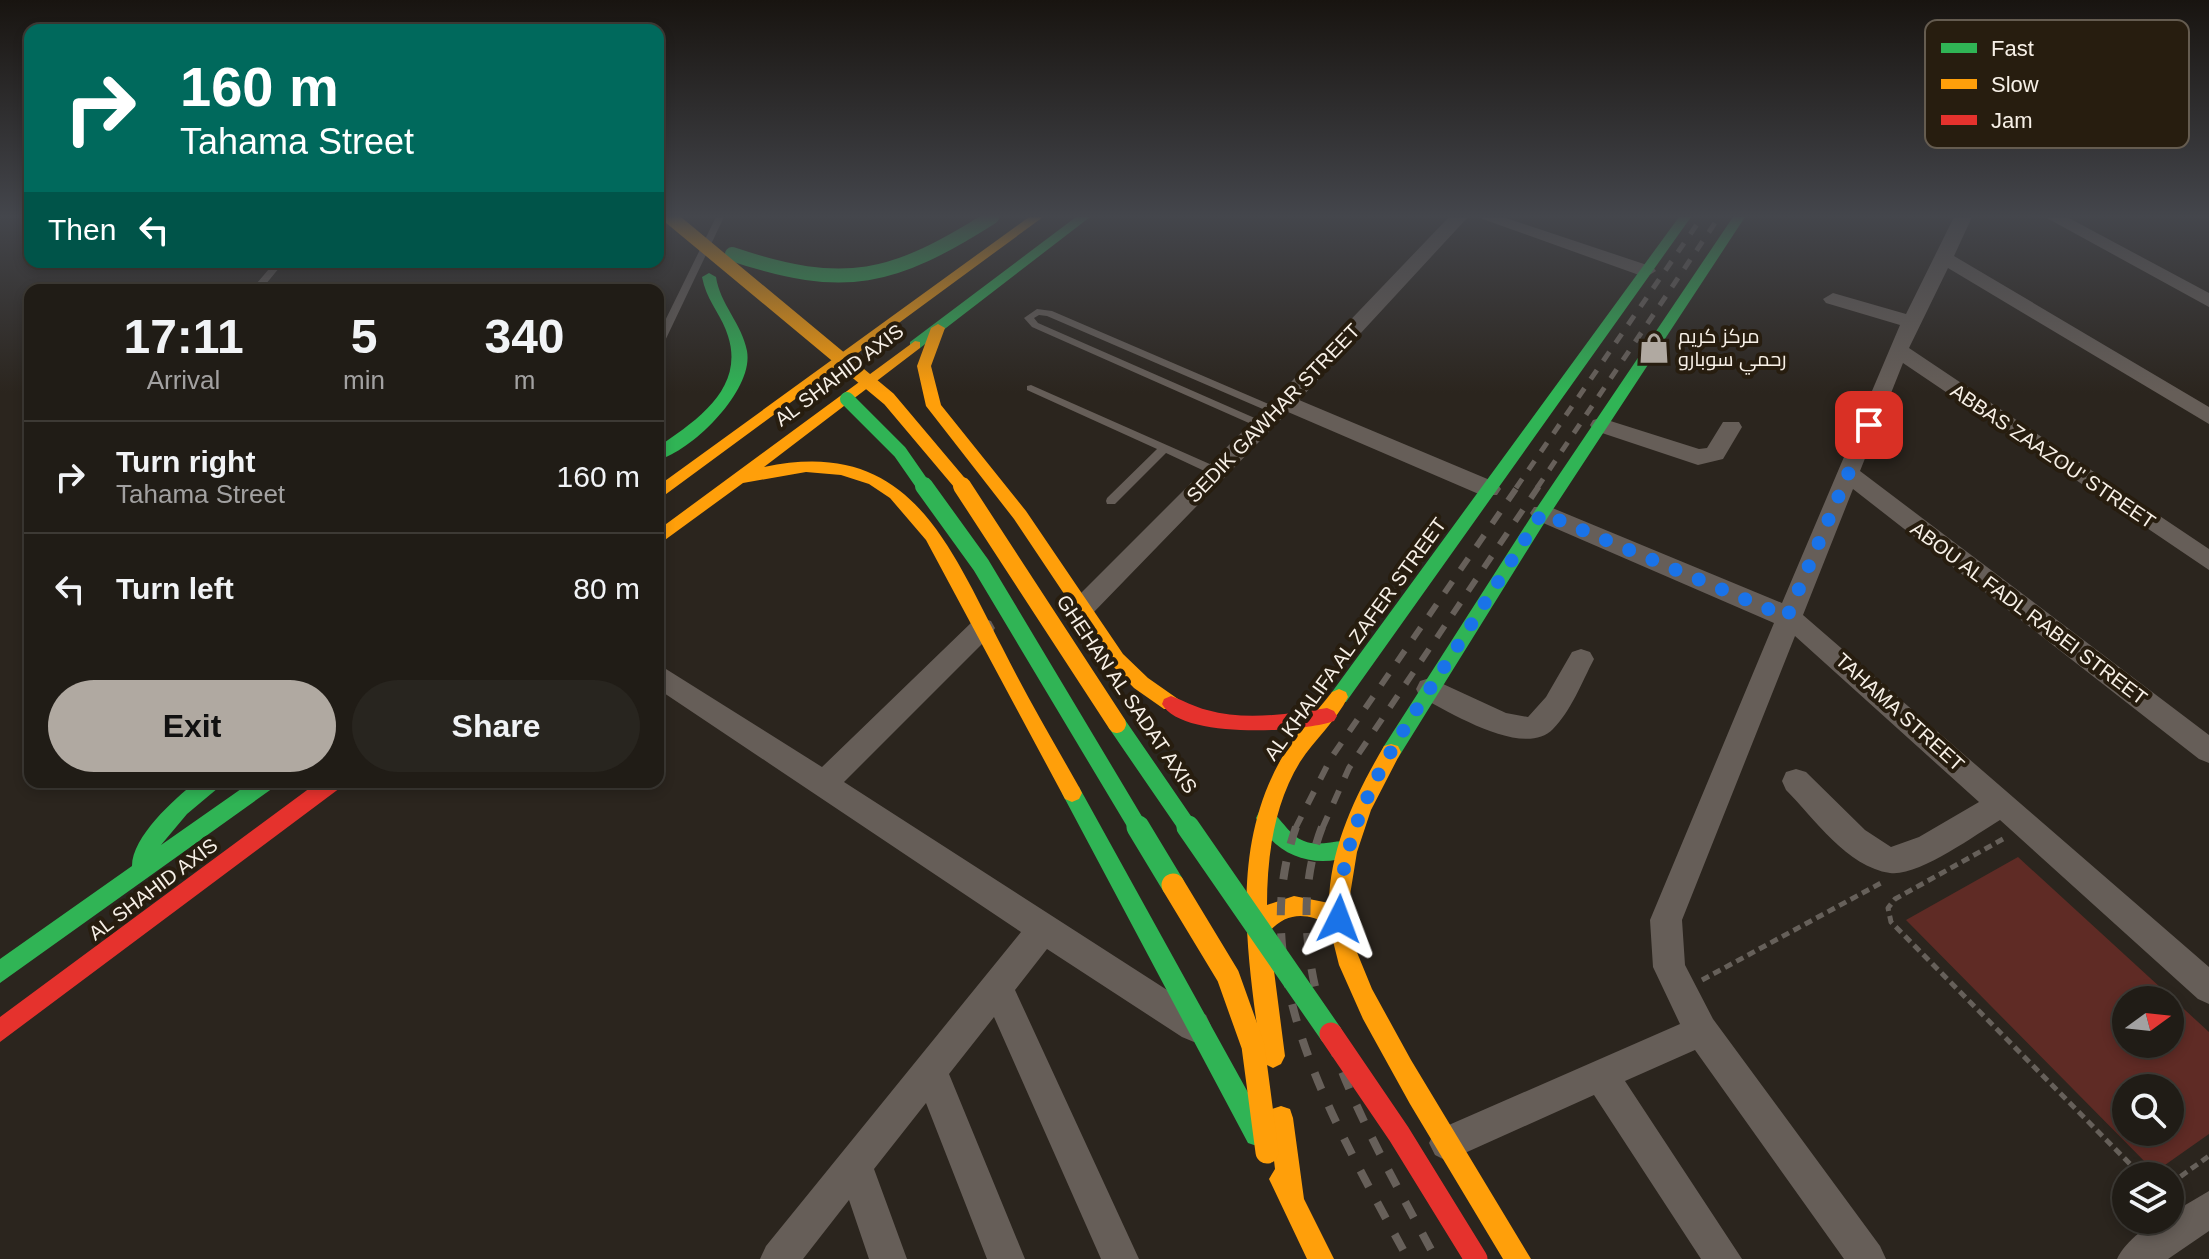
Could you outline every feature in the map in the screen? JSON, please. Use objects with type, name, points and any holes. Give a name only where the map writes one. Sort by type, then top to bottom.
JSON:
[{"type":"main road","name":"GHEHAN AL SADAT AXIS","points":[[740,276],[889,399],[966,490],[1095,691],[1399,1134],[1476,1259]]},
{"type":"main road","points":[[800,276],[823,280],[866,276]]},
{"type":"main road","name":"AL SHAHID AXIS","points":[[664,490],[957,276]]},
{"type":"main road","name":"AL SHAHID AXIS","points":[[664,534],[1007,276]]},
{"type":"main road","name":"AL KHALIFA AL ZAFER STREET","points":[[1292,1200],[1256,931],[1256,856],[1266,818],[1282,776],[1643,276]]},
{"type":"main road","points":[[1518,1259],[1447,1143],[1363,995],[1348,960],[1339,919],[1341,877],[1362,804],[1430,689],[1542,513],[1700,276]]},
{"type":"main road","points":[[709,277],[743,307]]},
{"type":"main road","points":[[664,450],[708,418],[723,401],[739,372],[739,341],[712,298],[709,277]]},
{"type":"main road","points":[[938,328],[924,366],[934,406],[989,474],[1117,659],[1140,685],[1171,708],[1207,720],[1246,726],[1285,724],[1327,716]]},
{"type":"main road","points":[[800,358],[869,419],[940,504],[997,592],[1228,976],[1253,1046],[1267,1152]]},
{"type":"main road","points":[[865,476],[867,451],[895,420],[934,406]]},
{"type":"main road","points":[[737,479],[794,467],[831,468],[865,476],[891,489],[911,507],[982,628],[1267,1152],[1321,1259]]},
{"type":"main road","points":[[136,877],[157,832],[175,811],[204,788]]},
{"type":"main road","name":"AL SHAHID AXIS","points":[[0,972],[258,788]]},
{"type":"main road","name":"AL SHAHID AXIS","points":[[0,1031],[325,788]]},
{"type":"main road","points":[[1266,818],[1279,838],[1302,852],[1328,856],[1347,849]]},
{"type":"main road","points":[[1256,931],[1272,910],[1299,902],[1327,910],[1339,919]]},
{"type":"street","name":"SEDIK GAWHAR STREET","points":[[1083,607],[1217,472],[1404,276]]},
{"type":"street","points":[[1867,1259],[1701,1031],[1669,967],[1666,920],[1787,617],[1850,475],[1898,350],[1935,276]]},
{"type":"street","points":[[1974,276],[2209,417]]},
{"type":"street","points":[[2174,276],[2199,288],[2209,301]]},
{"type":"street","points":[[1833,299],[1912,322]]},
{"type":"street","name":"ABBAS ZAAZOU' STREET","points":[[1898,350],[2198,541],[2209,561]]},
{"type":"street","points":[[1274,413],[1489,489]]},
{"type":"street","points":[[1601,425],[1698,457],[1715,454],[1731,427]]},
{"type":"street","name":"ABOU AL FADL RABEI STREET","points":[[1850,475],[2209,751]]},
{"type":"street","name":"TAHAMA STREET","points":[[1542,513],[1787,617],[1819,639],[2209,988]]},
{"type":"street","points":[[825,782],[982,628]]},
{"type":"street","points":[[1430,689],[1509,726],[1528,730],[1542,723],[1581,659]]},
{"type":"street","points":[[664,679],[825,782],[1042,931],[1201,1030]]},
{"type":"street","points":[[1796,781],[1870,852],[1901,860],[2002,804]]},
{"type":"street","points":[[779,1259],[1042,931]]},
{"type":"street","points":[[997,987],[1120,1259]]},
{"type":"street","points":[[1447,1143],[1701,1031]]},
{"type":"street","points":[[930,1070],[1006,1259]]},
{"type":"street","points":[[1601,1075],[1723,1259]]},
{"type":"street","points":[[854,1163],[888,1259]]},
{"type":"street","points":[[2136,1259],[2209,1209]]},
{"type":"lane","points":[[664,333],[692,276]]},
{"type":"lane","points":[[1043,311],[1274,413],[1118,361],[1035,325],[1029,318],[1043,311]]},
{"type":"lane","points":[[1118,361],[1132,349]]},
{"type":"lane","points":[[1031,388],[1217,472]]},
{"type":"lane","points":[[1111,501],[1164,449]]},
{"type":"path","points":[[2012,838],[1999,839],[1895,899],[1888,908],[1891,922],[2128,1162]]},
{"type":"path","points":[[1680,992],[1878,886],[1901,860]]},
{"type":"path","points":[[2184,1174],[2209,1156]]},
{"type":"shaded area","points":[[2018,857],[2159,986],[2112,986],[2112,1058],[2184,1058],[2184,1009],[2209,1032],[2209,1134],[2169,1162],[2145,1162],[2129,1146],[2184,1146],[2184,1074],[2112,1074],[2112,1128],[1906,920]]},
{"type":"railway","points":[[1516,488],[1662,276]]},
{"type":"railway","points":[[1537,488],[1680,276]]},
{"type":"railway","points":[[1296,827],[1331,758],[1518,486]]},
{"type":"railway","points":[[1322,829],[1349,768],[1539,486]]},
{"type":"railway","points":[[1296,827],[1283,883],[1282,940],[1290,996],[1307,1052],[1329,1106],[1408,1259]]},
{"type":"railway","points":[[1322,827],[1308,882],[1307,938],[1317,994],[1334,1050],[1357,1106],[1436,1259]]},
{"type":"traffic: fast","points":[[814,276],[859,276]]},
{"type":"traffic: fast","points":[[915,345],[1006,276]]},
{"type":"traffic: fast","points":[[1339,697],[1643,276]]},
{"type":"traffic: fast","points":[[1391,752],[1542,513],[1700,276]]},
{"type":"traffic: fast","points":[[664,451],[720,405],[739,372],[740,354],[735,334],[713,293],[709,277]]},
{"type":"traffic: fast","points":[[847,399],[900,452],[981,565],[1173,885]]},
{"type":"traffic: fast","points":[[1117,724],[1331,1034]]},
{"type":"traffic: fast","points":[[141,863],[170,818],[204,788]]},
{"type":"traffic: fast","points":[[0,972],[258,788]]},
{"type":"traffic: fast","points":[[1072,793],[1257,1134]]},
{"type":"traffic: fast","points":[[1266,818],[1282,838],[1300,850],[1322,853],[1347,849]]},
{"type":"traffic: slow","points":[[741,276],[889,399],[966,490],[1117,724]]},
{"type":"traffic: slow","points":[[664,490],[957,276]]},
{"type":"traffic: slow","points":[[938,328],[924,366],[934,406],[1020,515],[1117,659],[1141,683],[1171,704]]},
{"type":"traffic: slow","points":[[664,534],[915,345]]},
{"type":"traffic: slow","points":[[737,479],[789,468],[824,467],[858,473],[896,494],[915,513],[948,562],[1072,793]]},
{"type":"traffic: slow","points":[[1273,1056],[1256,915],[1261,846],[1269,811],[1287,767],[1339,697]]},
{"type":"traffic: slow","points":[[1391,752],[1361,810],[1347,852],[1339,895],[1345,950],[1364,996],[1403,1068],[1518,1259]]},
{"type":"traffic: slow","points":[[1173,885],[1228,976],[1253,1046],[1267,1152]]},
{"type":"traffic: slow","points":[[1256,931],[1274,913],[1294,906],[1316,908],[1339,919]]},
{"type":"traffic: slow","points":[[1281,1118],[1292,1200]]},
{"type":"traffic: slow","points":[[1281,1179],[1321,1259]]},
{"type":"traffic: jam","points":[[1171,704],[1209,719],[1248,724],[1327,716]]},
{"type":"traffic: jam","points":[[0,1031],[325,788]]},
{"type":"traffic: jam","points":[[1331,1034],[1399,1134],[1476,1259]]},
{"type":"place","name":"مركز كريم رحمي سوبارو","points":[[1654,348]]},
{"type":"route","points":[[1339,919],[1341,877],[1362,804],[1402,733],[1542,513],[1787,617],[1869,425]]}]
